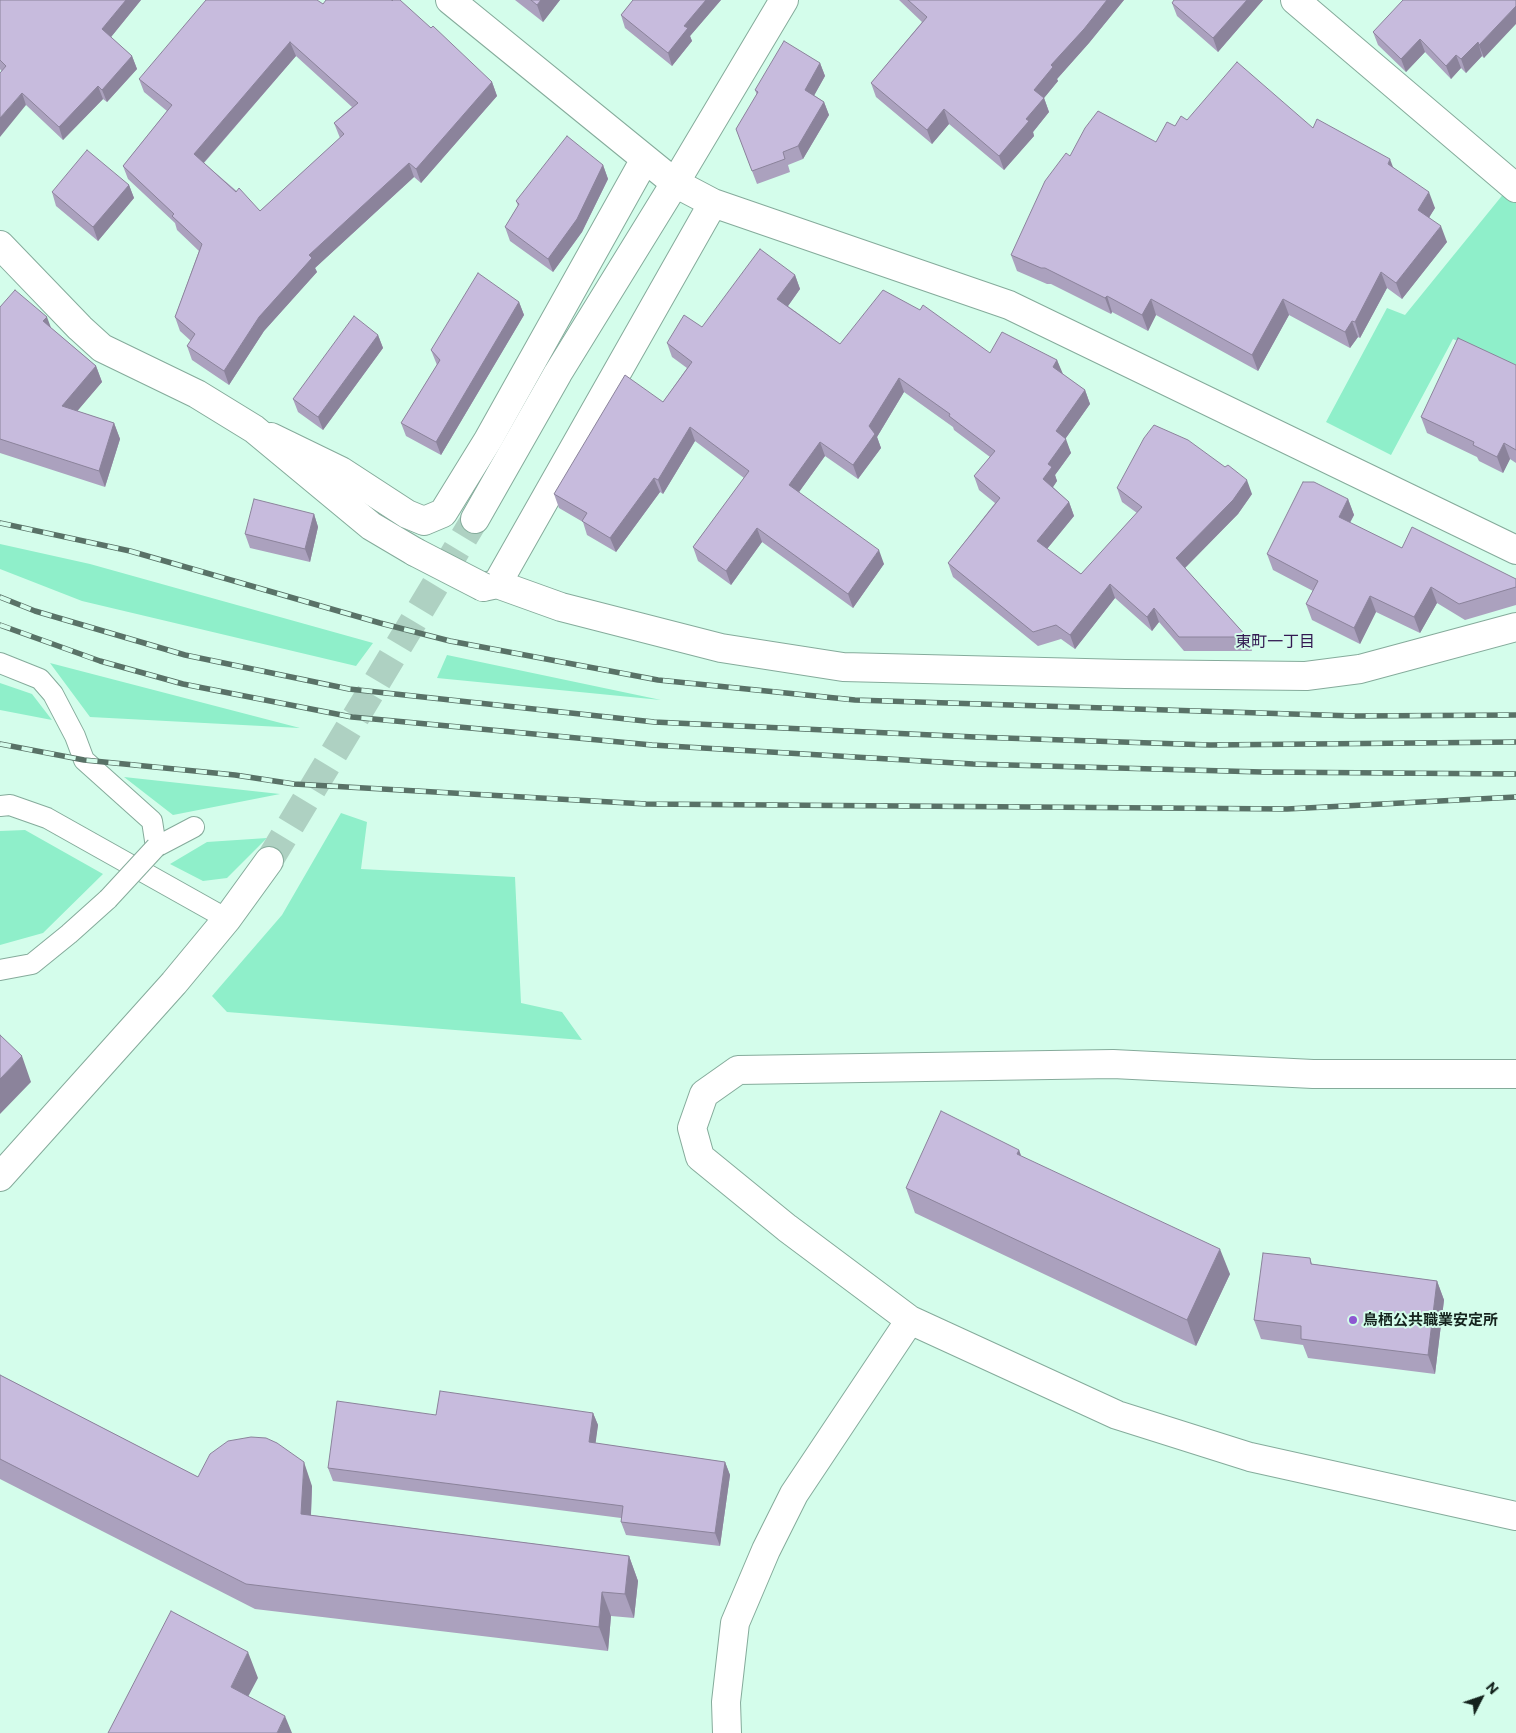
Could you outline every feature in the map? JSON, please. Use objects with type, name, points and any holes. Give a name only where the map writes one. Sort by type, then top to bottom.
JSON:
[{"type":"street","points":[[450,0],[675,183],[713,203],[1009,305],[1516,550]]},
{"type":"street","points":[[475,520],[558,373],[675,183],[784,0]]},
{"type":"street","points":[[1295,0],[1516,188]]},
{"type":"street","points":[[0,245],[80,328],[102,348],[197,394],[254,429],[341,471],[407,514],[424,521],[443,513],[488,440],[645,159]]},
{"type":"street","points":[[490,586],[713,203]]},
{"type":"street","points":[[254,429],[371,526],[415,552],[490,586],[561,607],[721,648],[844,668],[1306,676],[1360,669],[1516,627]]},
{"type":"street","points":[[0,1176],[174,982],[227,919],[269,861]]},
{"type":"street","points":[[1516,1074],[1314,1074],[1113,1064],[738,1070],[704,1094],[692,1128],[700,1157],[787,1228],[910,1320],[1117,1414],[1250,1457],[1516,1516]]},
{"type":"street","points":[[727,1733],[726,1702],[735,1623],[766,1550],[794,1494],[910,1320]]},
{"type":"lane","points":[[0,663],[40,679],[53,694],[84,760],[152,821],[156,847]]},
{"type":"lane","points":[[0,806],[10,805],[47,818],[227,919]]},
{"type":"lane","points":[[0,970],[32,964],[108,899],[156,847],[194,827]]},
{"type":"green space","points":[[1505,192],[1516,202],[1516,365],[1453,339],[1391,455],[1326,422],[1387,308],[1405,315]]},
{"type":"green space","points":[[0,544],[90,564],[373,643],[356,666],[82,601],[0,569]]},
{"type":"green space","points":[[447,655],[661,700],[437,678]]},
{"type":"green space","points":[[50,663],[300,728],[90,717]]},
{"type":"green space","points":[[0,683],[32,694],[52,720],[0,710]]},
{"type":"green space","points":[[124,777],[280,794],[173,815]]},
{"type":"green space","points":[[341,813],[367,822],[361,869],[515,877],[521,1003],[562,1012],[582,1040],[227,1012],[212,996],[282,915]]},
{"type":"green space","points":[[25,830],[103,874],[43,933],[0,945],[0,831]]},
{"type":"green space","points":[[267,838],[227,878],[203,881],[170,864],[207,842]]},
{"type":"building","points":[[0,0],[126,0],[102,29],[132,56],[102,90],[98,86],[59,127],[22,93],[0,118],[0,73],[6,66],[0,60]]},
{"type":"building","points":[[206,0],[317,0],[323,4],[326,0],[400,0],[431,28],[433,26],[492,82],[416,169],[409,163],[309,255],[312,258],[259,317],[224,371],[187,346],[195,334],[175,317],[202,244],[172,216],[174,214],[123,166],[172,105],[139,79]],"holes":[[[290,42],[358,103],[334,123],[344,134],[260,211],[239,188],[236,192],[194,154]]]},
{"type":"building","points":[[531,0],[541,0],[537,5]]},
{"type":"building","points":[[633,0],[706,0],[684,26],[688,28],[668,53],[621,15]]},
{"type":"building","points":[[908,0],[1107,0],[1084,29],[1051,65],[1053,67],[1034,90],[1044,98],[1026,119],[1029,121],[999,156],[944,109],[927,130],[871,83],[927,17]]},
{"type":"building","points":[[1174,0],[1247,0],[1213,38],[1172,3]]},
{"type":"building","points":[[1403,0],[1516,0],[1516,6],[1479,45],[1478,42],[1461,59],[1456,55],[1446,66],[1420,39],[1401,59],[1373,32]]},
{"type":"building","points":[[784,41],[820,63],[805,90],[824,102],[798,146],[783,152],[785,159],[752,171],[736,129],[758,92],[755,90]]},
{"type":"building","points":[[1237,62],[1313,128],[1317,119],[1390,159],[1388,164],[1429,192],[1418,210],[1441,226],[1396,283],[1381,272],[1355,322],[1352,321],[1345,332],[1283,299],[1252,355],[1151,299],[1142,315],[1107,296],[1105,298],[1045,268],[1011,255],[1045,181],[1066,153],[1070,156],[1085,128],[1098,111],[1156,142],[1167,122],[1175,126],[1181,116],[1187,120]]},
{"type":"building","points":[[567,136],[603,165],[577,219],[548,259],[505,227],[519,204],[516,201]]},
{"type":"building","points":[[87,150],[129,185],[93,227],[52,192]]},
{"type":"building","points":[[760,249],[795,275],[777,299],[840,344],[883,290],[920,310],[923,305],[990,353],[1002,332],[1057,360],[1053,367],[1085,390],[1056,431],[1066,439],[1048,464],[1052,467],[1043,479],[1069,502],[1037,541],[1081,574],[1142,507],[1117,488],[1144,438],[1154,425],[1188,440],[1225,467],[1228,465],[1247,480],[1233,500],[1176,558],[1247,637],[1179,637],[1154,608],[1147,617],[1110,584],[1070,635],[1056,625],[1033,632],[948,563],[1000,498],[974,476],[995,451],[949,416],[950,414],[899,378],[869,426],[875,434],[853,465],[820,442],[789,485],[879,550],[848,594],[757,528],[726,571],[693,547],[749,471],[690,427],[658,480],[654,478],[610,538],[582,521],[587,513],[554,494],[625,375],[663,402],[692,362],[667,343],[684,315],[702,327]]},
{"type":"building","points":[[478,273],[519,302],[436,442],[401,423],[440,360],[431,350]]},
{"type":"building","points":[[15,290],[47,317],[43,321],[96,366],[62,406],[114,423],[99,471],[0,439],[0,307]]},
{"type":"building","points":[[354,316],[378,335],[318,417],[293,399]]},
{"type":"building","points":[[1458,338],[1516,365],[1516,450],[1504,443],[1497,457],[1473,445],[1474,442],[1421,417]]},
{"type":"building","points":[[1303,482],[1314,482],[1348,499],[1339,517],[1402,548],[1412,527],[1516,579],[1516,587],[1459,604],[1431,587],[1414,617],[1370,596],[1354,628],[1306,604],[1318,581],[1267,554]]},
{"type":"building","points":[[254,499],[314,514],[305,549],[245,534]]},
{"type":"building","points":[[0,1035],[22,1056],[0,1079]]},
{"type":"building","points":[[941,1111],[1019,1150],[1017,1154],[1220,1249],[1187,1320],[906,1188]]},
{"type":"building","name":"鳥栖公共職業安定所","points":[[1263,1253],[1310,1258],[1311,1264],[1437,1281],[1428,1355],[1301,1339],[1301,1326],[1254,1320]]},
{"type":"building","points":[[0,1375],[198,1477],[210,1454],[228,1441],[251,1437],[266,1438],[277,1443],[304,1462],[301,1514],[629,1556],[625,1594],[602,1592],[599,1627],[246,1584],[0,1459]]},
{"type":"building","points":[[440,1391],[593,1413],[589,1442],[725,1462],[715,1533],[621,1522],[623,1506],[328,1468],[337,1401],[436,1415]]},
{"type":"building","points":[[171,1611],[248,1652],[231,1687],[285,1716],[277,1733],[108,1733]]},
{"type":"tunnel","points":[[269,861],[475,519]]},
{"type":"railway","points":[[0,523],[130,551],[380,623],[450,641],[658,680],[855,700],[1354,716],[1516,715]]},
{"type":"railway","points":[[0,597],[35,611],[185,655],[349,689],[654,722],[975,737],[1210,745],[1516,742]]},
{"type":"railway","points":[[0,625],[100,661],[183,684],[352,717],[652,745],[973,764],[1262,772],[1516,774]]},
{"type":"railway","points":[[0,744],[84,760],[235,775],[294,784],[646,804],[1287,809],[1516,797]]},
{"type":"place","name":"鳥栖公共職業安定所","points":[[1353,1320]]},
{"type":"district","name":"東町一丁目","points":[[1275,642]]}]
